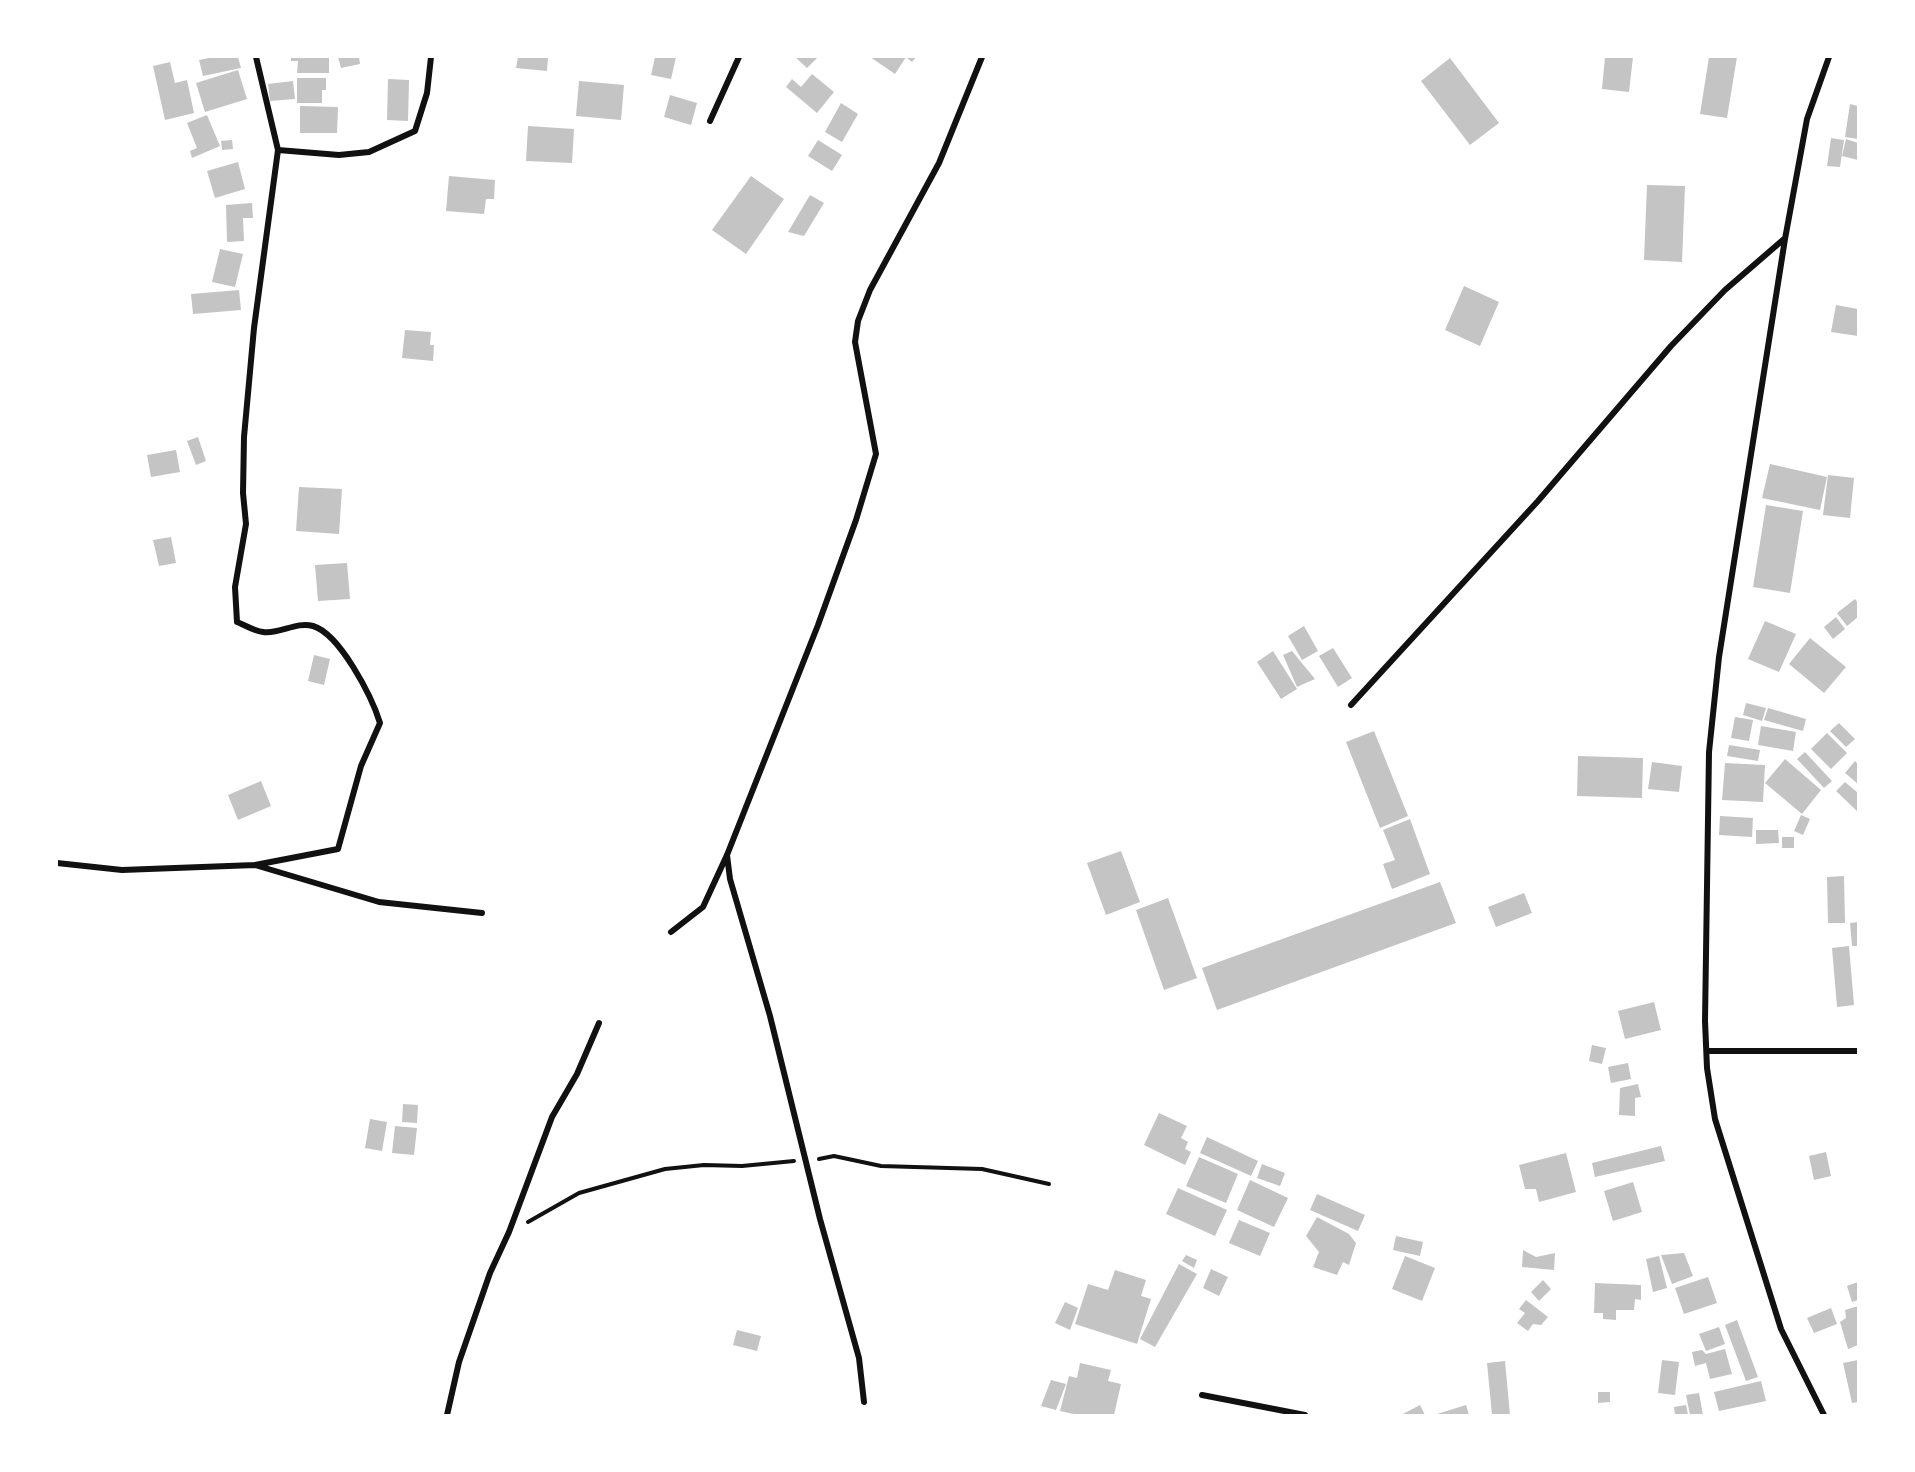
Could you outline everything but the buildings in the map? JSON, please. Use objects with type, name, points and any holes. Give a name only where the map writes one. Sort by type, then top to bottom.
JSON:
[{"type":"street","points":[[57,863],[122,870],[255,865],[339,849],[361,766],[380,723],[374,702],[342,649],[314,626],[298,625],[264,633],[237,622],[235,587],[246,524],[243,493],[244,437],[251,360],[278,150],[256,57]]},
{"type":"street","points":[[278,150],[339,155],[369,152],[416,131],[427,93],[431,57]]},
{"type":"street","points":[[710,121],[739,57]]},
{"type":"street","points":[[671,932],[703,907],[727,855],[818,625],[856,520],[876,454],[855,342],[858,321],[870,290],[939,163],[982,57]]},
{"type":"street","points":[[1824,1415],[1781,1329],[1715,1119],[1707,1051],[1709,752],[1719,657],[1785,239],[1807,119],[1829,57]]},
{"type":"street","points":[[1351,705],[1538,501],[1671,346],[1725,290],[1785,239]]},
{"type":"street","points":[[727,855],[730,879],[770,1016],[820,1220],[860,1358],[864,1402]]},
{"type":"street","points":[[255,865],[380,902],[482,913]]},
{"type":"street","points":[[447,1415],[459,1362],[490,1273],[509,1232],[552,1117],[577,1074],[599,1023]]},
{"type":"street","points":[[1707,1051],[1858,1051]]},
{"type":"street","points":[[1202,1395],[1305,1415]]},
{"type":"path","points":[[509,1232],[579,1193],[665,1169],[704,1165],[742,1166],[778,1161],[807,1162],[834,1156],[881,1166],[982,1169],[1049,1184]]}]
